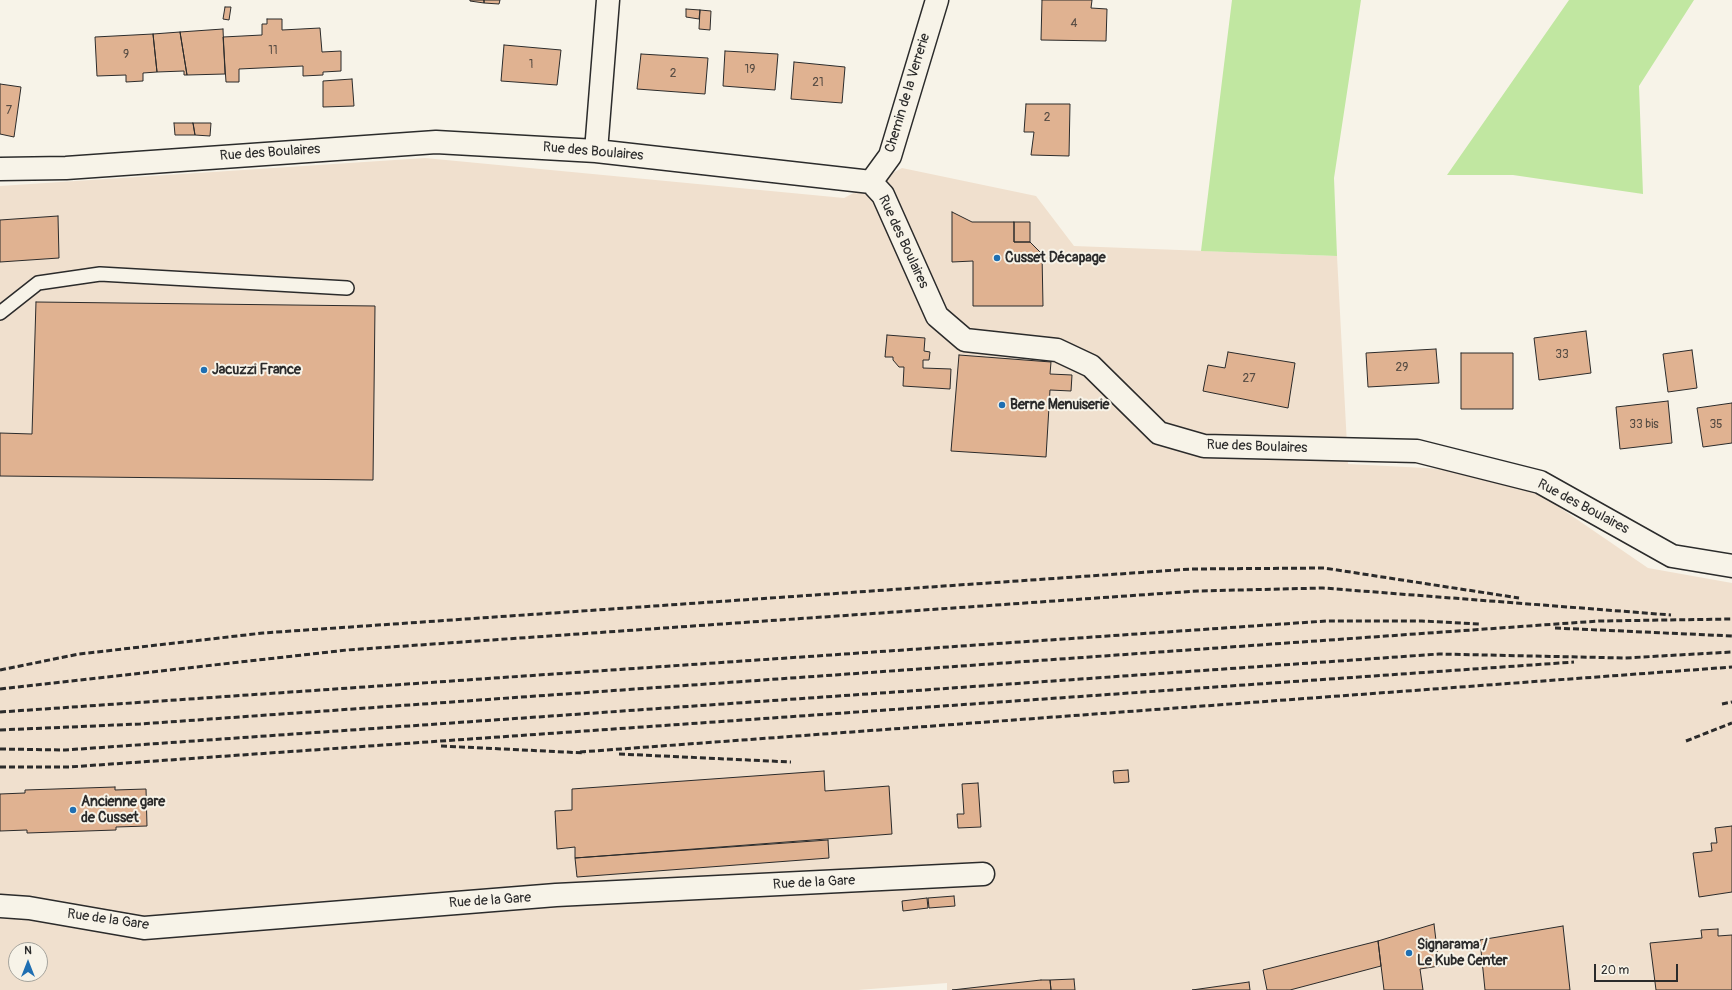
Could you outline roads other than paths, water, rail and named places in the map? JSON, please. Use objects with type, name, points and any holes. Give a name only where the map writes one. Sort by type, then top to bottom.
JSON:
[{"type":"street","points":[[596,151],[608,0]]},
{"type":"street","name":"Chemin de la Verrerie","points":[[871,182],[890,156],[937,0]]},
{"type":"street","name":"Rue des Boulaires","points":[[0,170],[74,167],[436,142],[596,151],[871,182],[883,195],[937,316],[965,340],[1057,350],[1091,366],[1159,433],[1204,446],[1418,451],[1540,482],[1672,556],[1732,566]]},
{"type":"street","name":"Rue de la Gare","points":[[0,906],[29,908],[144,928],[556,895],[983,874]]},
{"type":"lane","points":[[0,313],[38,283],[100,274],[347,288]]},
{"type":"railway","points":[[0,670],[79,654],[263,633],[1191,569],[1324,568],[1519,598]]},
{"type":"railway","points":[[0,689],[347,650],[1198,591],[1323,588],[1671,615]]},
{"type":"railway","points":[[0,730],[140,724],[1599,621],[1732,619]]},
{"type":"railway","points":[[0,712],[1326,621],[1422,621],[1479,624]]},
{"type":"railway","points":[[1555,628],[1732,636]]},
{"type":"railway","points":[[0,749],[65,750],[1439,654],[1625,658],[1732,652]]},
{"type":"railway","points":[[0,767],[69,767],[1574,662]]},
{"type":"railway","points":[[580,752],[1732,667]]},
{"type":"railway","points":[[1722,704],[1732,702]]},
{"type":"railway","points":[[1686,741],[1732,723]]},
{"type":"railway","points":[[441,746],[585,753]]},
{"type":"railway","points":[[619,754],[791,762]]},
{"type":"place","name":"Cusset Décapage","points":[[997,258]]},
{"type":"place","name":"Jacuzzi France","points":[[204,370]]},
{"type":"place","name":"Berne Menuiserie","points":[[1002,405]]},
{"type":"place","name":"Ancienne gare de Cusset","points":[[73,810]]},
{"type":"place","name":"Signarama / Le Kube Center","points":[[1409,953]]}]
